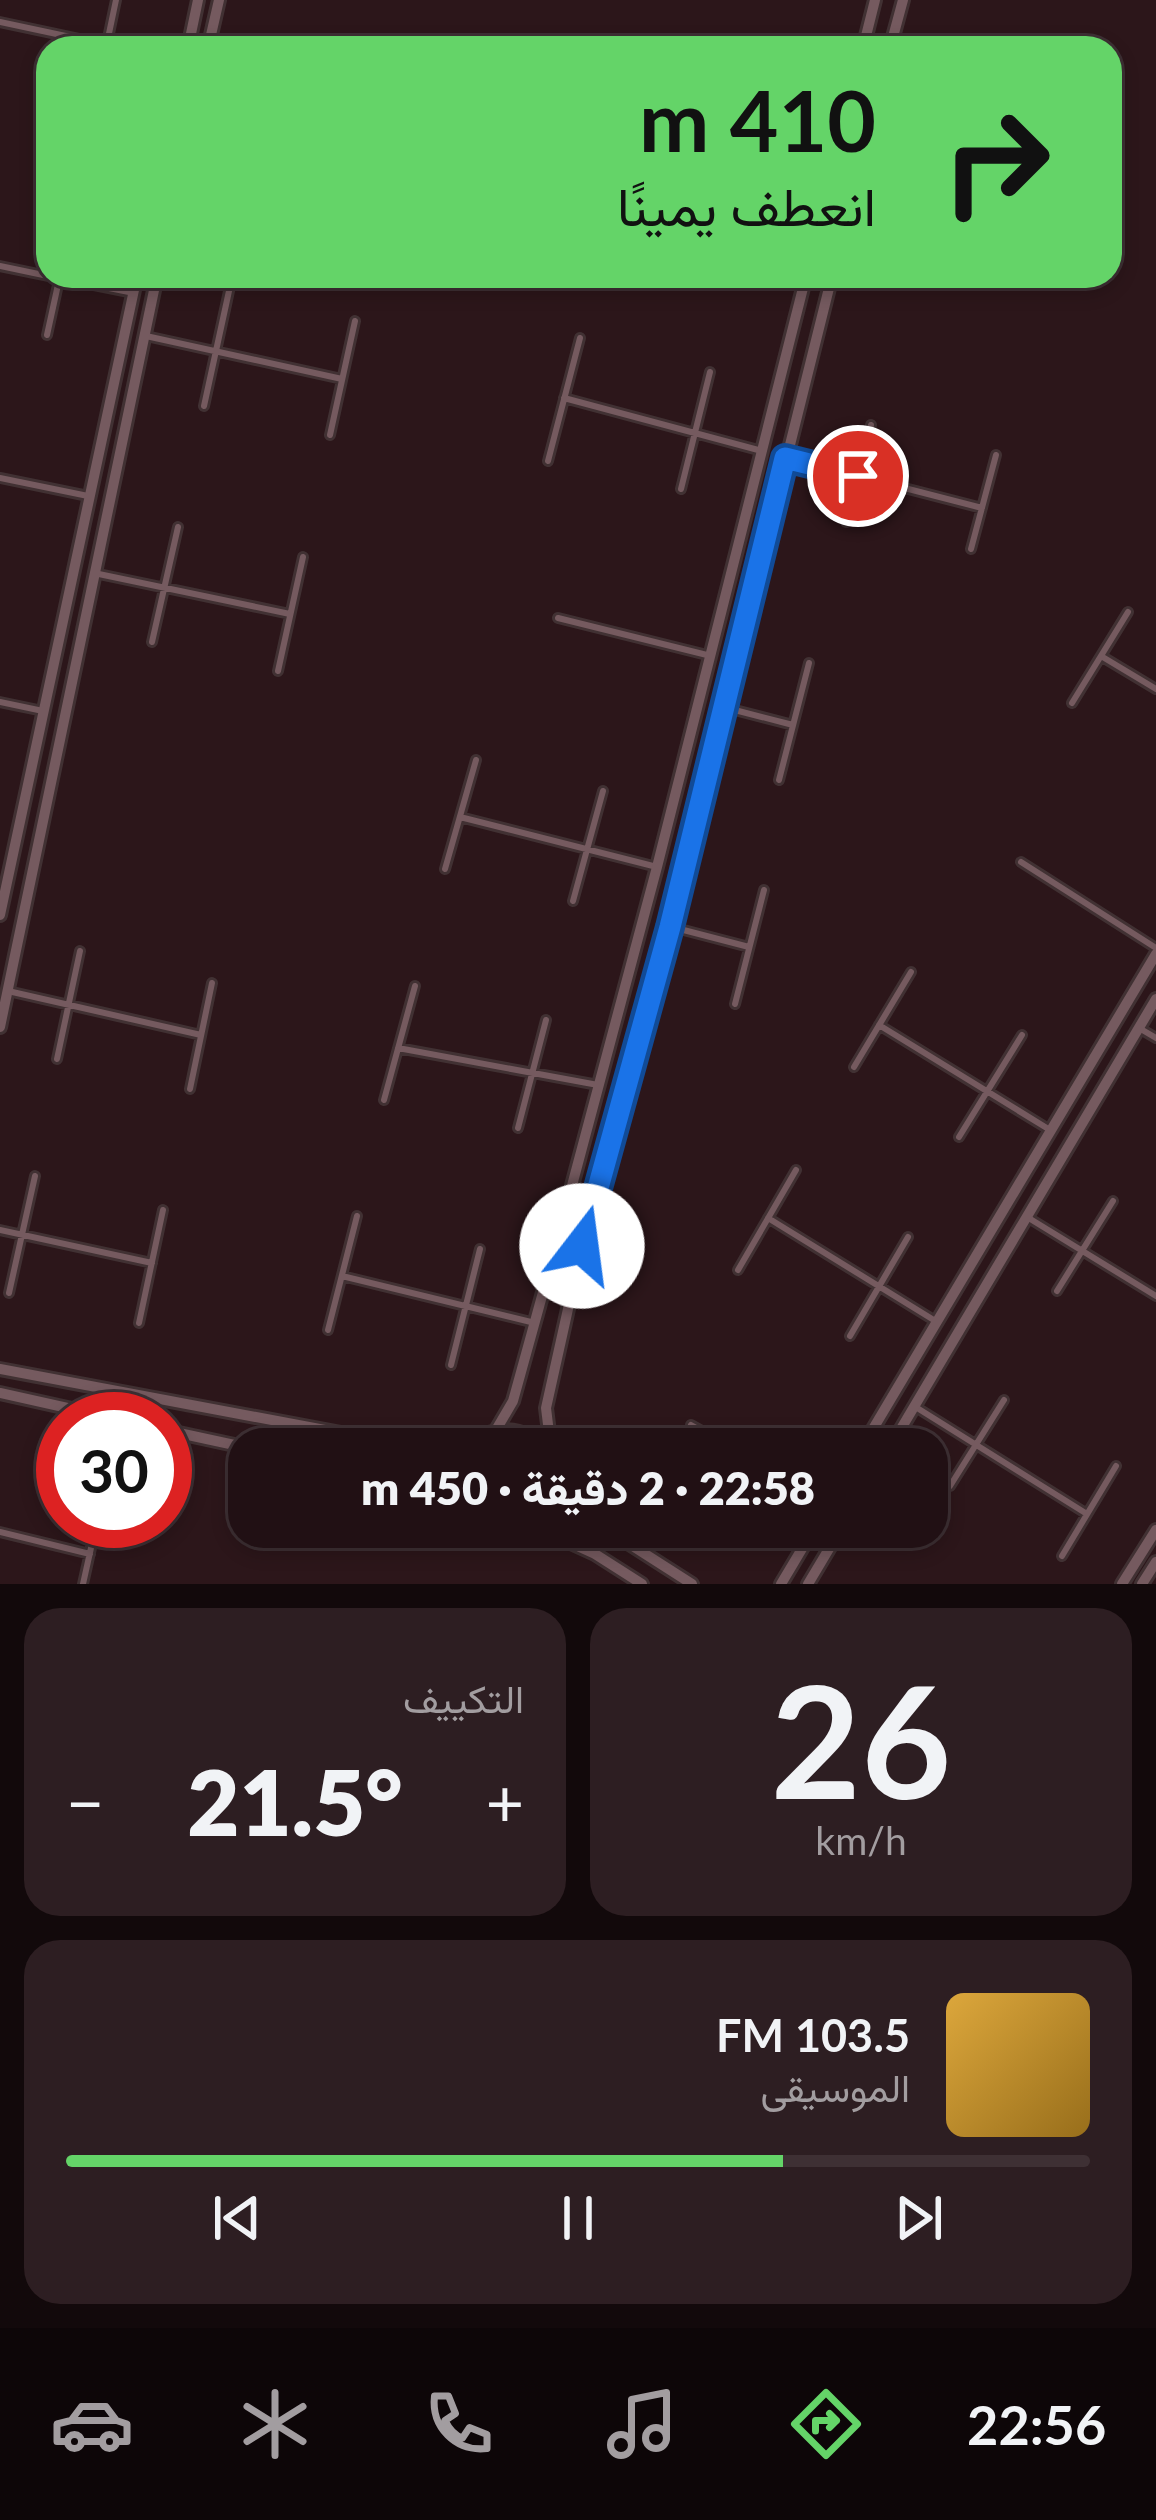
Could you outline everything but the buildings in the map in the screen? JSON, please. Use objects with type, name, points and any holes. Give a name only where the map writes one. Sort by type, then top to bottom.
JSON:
[{"type":"street","points":[[190,36],[198,0]]},
{"type":"street","points":[[211,36],[219,0]]},
{"type":"street","points":[[865,36],[874,0]]},
{"type":"street","points":[[893,36],[903,0]]},
{"type":"street","points":[[0,915],[135,288]]},
{"type":"street","points":[[0,1027],[154,288]]},
{"type":"street","points":[[497,1428],[511,1409],[558,1238],[803,288]]},
{"type":"street","points":[[548,1428],[546,1408],[582,1246],[670,927],[829,288]]},
{"type":"street","points":[[874,1428],[1156,951]]},
{"type":"street","points":[[901,1428],[1156,999]]},
{"type":"street","points":[[558,1238],[582,1246]]},
{"type":"street","points":[[0,1369],[314,1428]]},
{"type":"street","points":[[0,1393],[36,1401]]},
{"type":"street","points":[[192,1436],[228,1444]]},
{"type":"street","points":[[1122,1584],[1156,1530]]},
{"type":"street","points":[[584,1548],[642,1584]]},
{"type":"street","points":[[636,1548],[692,1584]]},
{"type":"street","points":[[781,1584],[802,1548]]},
{"type":"street","points":[[808,1584],[829,1548]]},
{"type":"street","points":[[1142,1584],[1156,1562]]},
{"type":"lane","points":[[109,36],[116,0]]},
{"type":"lane","points":[[0,22],[62,36]]},
{"type":"lane","points":[[0,266],[36,274]]},
{"type":"lane","points":[[47,335],[57,288]]},
{"type":"lane","points":[[114,288],[134,292]]},
{"type":"lane","points":[[205,406],[230,291]]},
{"type":"lane","points":[[330,435],[355,321]]},
{"type":"lane","points":[[144,335],[342,379]]},
{"type":"lane","points":[[548,461],[580,338]]},
{"type":"lane","points":[[681,489],[710,372]]},
{"type":"lane","points":[[564,398],[762,451]]},
{"type":"lane","points":[[846,522],[871,425]]},
{"type":"lane","points":[[971,549],[996,454]]},
{"type":"lane","points":[[785,458],[982,508]]},
{"type":"lane","points":[[0,478],[88,496]]},
{"type":"lane","points":[[152,642],[178,527]]},
{"type":"lane","points":[[278,671],[303,557]]},
{"type":"lane","points":[[93,573],[290,614]]},
{"type":"lane","points":[[1072,703],[1128,612]]},
{"type":"lane","points":[[558,618],[710,656]]},
{"type":"lane","points":[[1101,656],[1156,689]]},
{"type":"lane","points":[[778,780],[809,663]]},
{"type":"lane","points":[[0,702],[44,711]]},
{"type":"lane","points":[[724,707],[793,725]]},
{"type":"lane","points":[[446,869],[476,760]]},
{"type":"lane","points":[[573,901],[603,790]]},
{"type":"lane","points":[[460,817],[657,867]]},
{"type":"lane","points":[[1021,862],[1156,951]]},
{"type":"lane","points":[[735,1004],[764,890]]},
{"type":"lane","points":[[670,927],[749,947]]},
{"type":"lane","points":[[57,1059],[80,950]]},
{"type":"lane","points":[[854,1066],[911,973]]},
{"type":"lane","points":[[190,1089],[212,982]]},
{"type":"lane","points":[[384,1100],[415,986]]},
{"type":"lane","points":[[8,992],[201,1034]]},
{"type":"lane","points":[[518,1128],[546,1020]]},
{"type":"lane","points":[[880,1024],[1051,1130]]},
{"type":"lane","points":[[1138,1028],[1156,1038]]},
{"type":"lane","points":[[959,1137],[1022,1035]]},
{"type":"lane","points":[[398,1048],[598,1084]]},
{"type":"lane","points":[[738,1270],[796,1171]]},
{"type":"lane","points":[[9,1293],[35,1176]]},
{"type":"lane","points":[[1057,1291],[1113,1201]]},
{"type":"lane","points":[[139,1323],[164,1210]]},
{"type":"lane","points":[[328,1330],[357,1216]]},
{"type":"lane","points":[[1027,1217],[1156,1296]]},
{"type":"lane","points":[[768,1218],[937,1322]]},
{"type":"lane","points":[[0,1230],[152,1263]]},
{"type":"lane","points":[[850,1336],[908,1237]]},
{"type":"lane","points":[[451,1365],[480,1249]]},
{"type":"lane","points":[[342,1276],[535,1323]]},
{"type":"lane","points":[[950,1486],[1004,1400]]},
{"type":"lane","points":[[914,1406],[1087,1514]]},
{"type":"lane","points":[[691,1424],[698,1428]]},
{"type":"lane","points":[[1062,1556],[1116,1466]]},
{"type":"lane","points":[[0,1532],[90,1554]]},
{"type":"lane","points":[[83,1584],[91,1548]]},
{"type":"route","points":[[582,1246],[670,927],[785,458],[858,476]]}]
